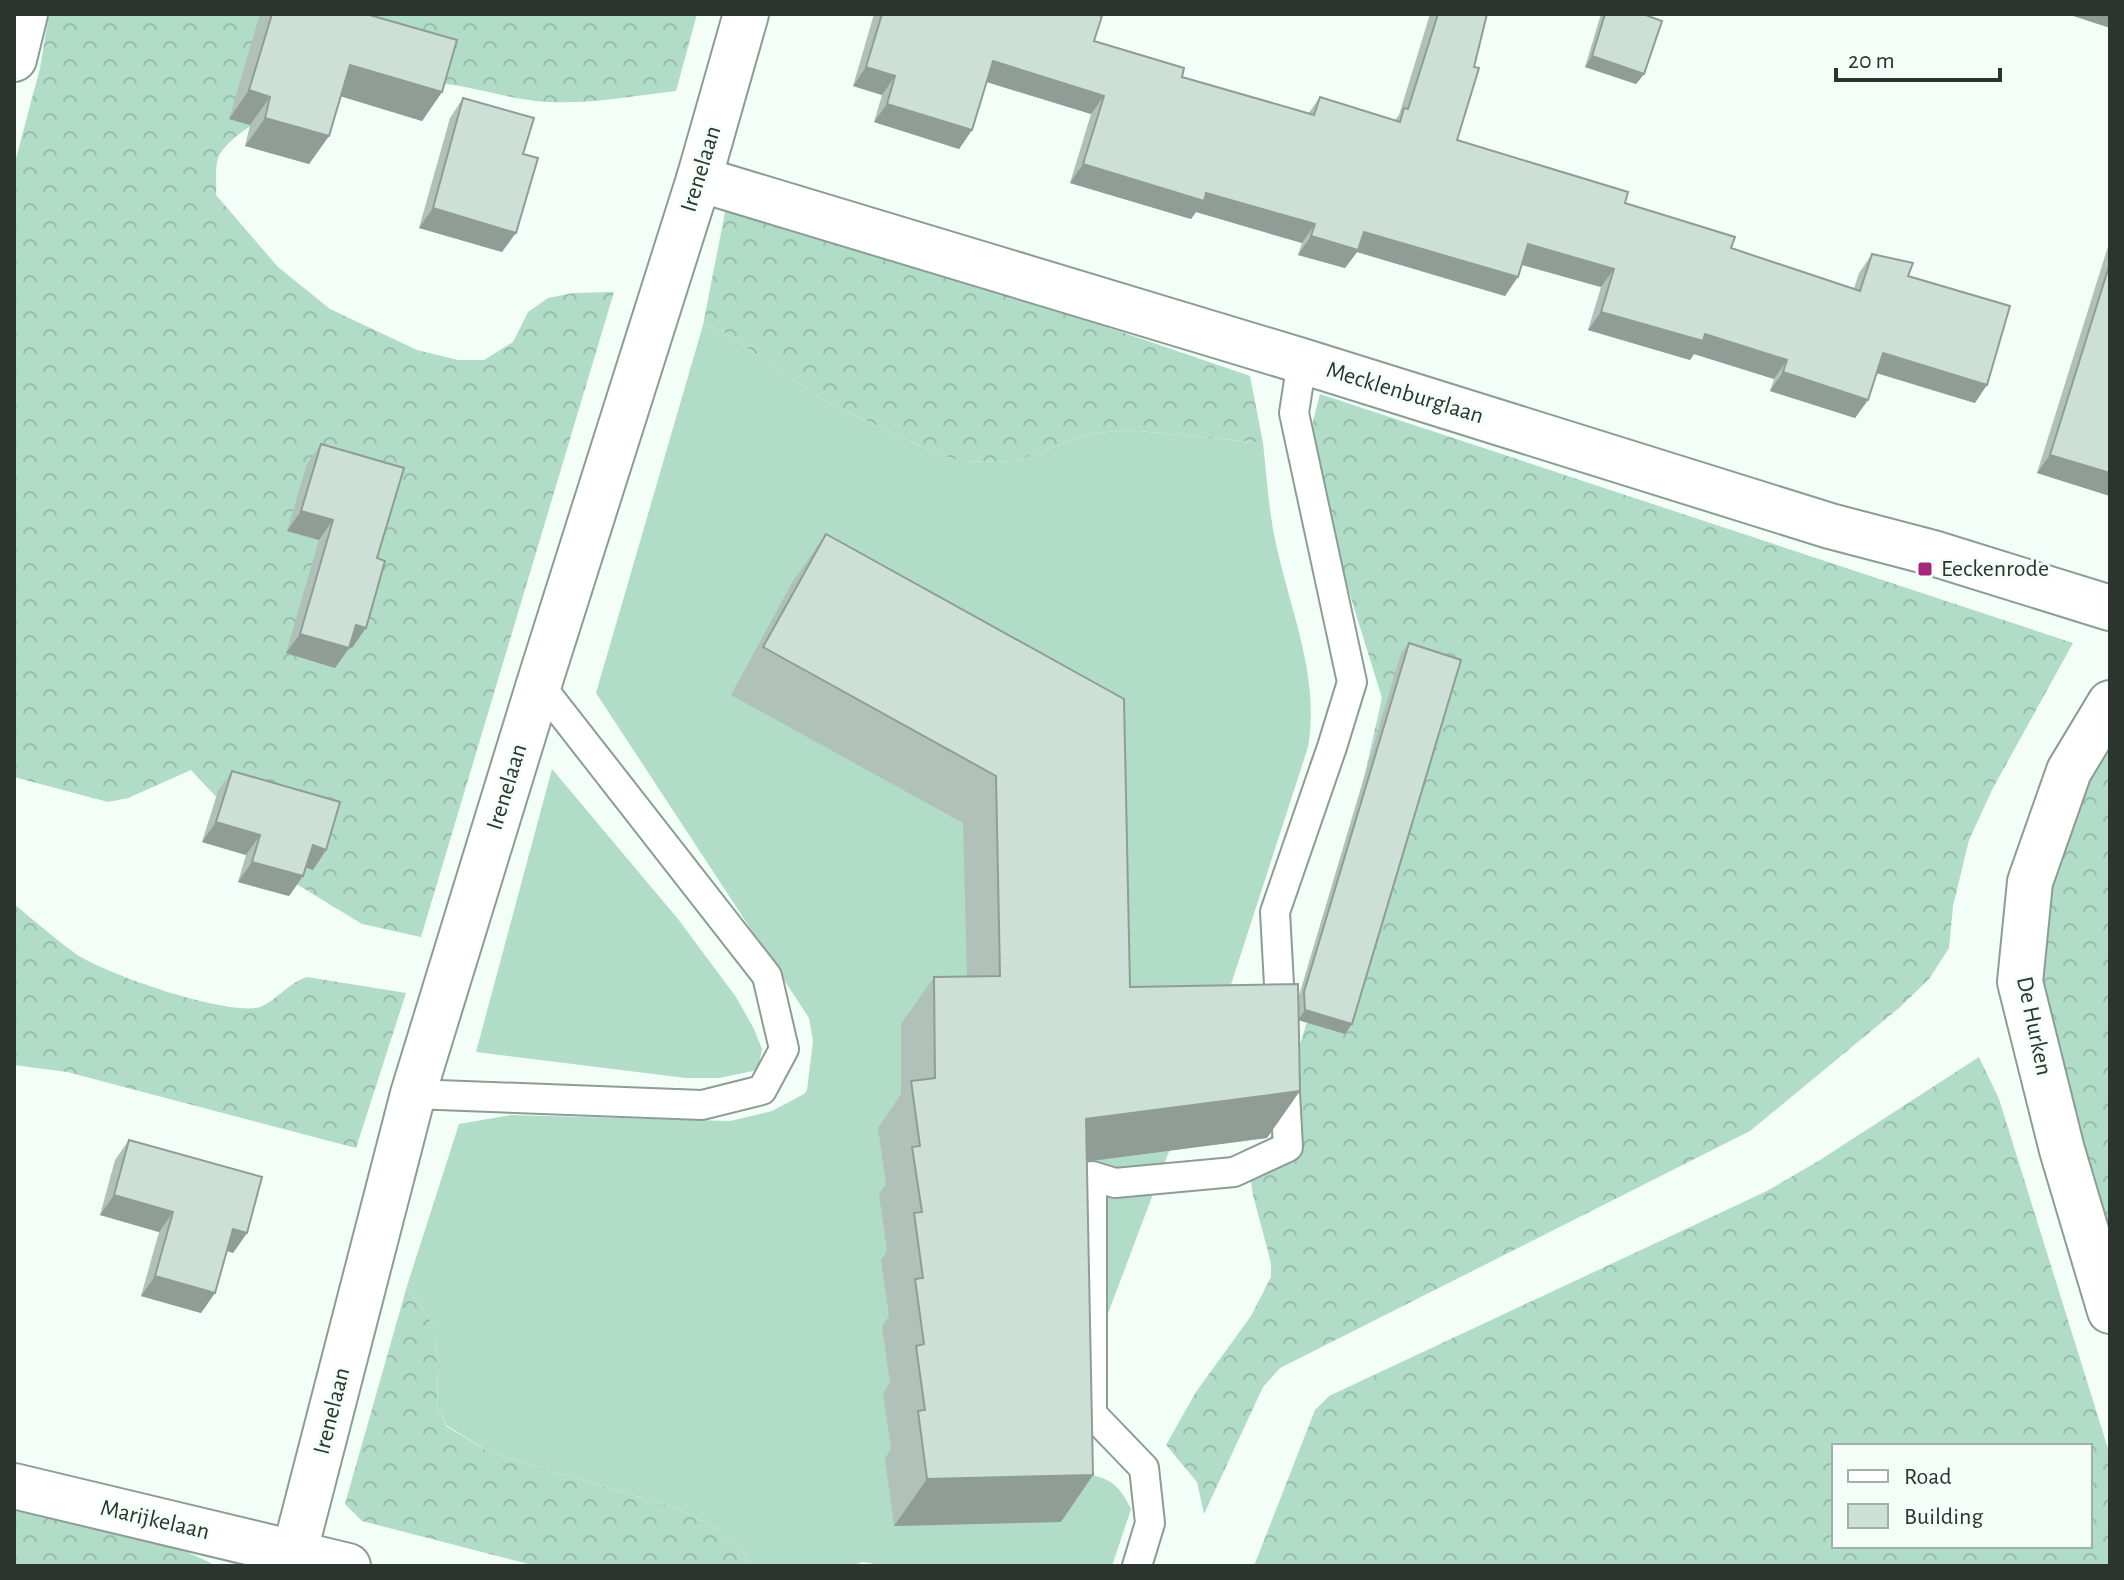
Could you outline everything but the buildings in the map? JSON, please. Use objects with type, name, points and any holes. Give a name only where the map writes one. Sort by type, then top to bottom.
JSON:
[{"type":"street","points":[[14,59],[25,14]]},
{"type":"street","name":"Irenelaan","points":[[293,1560],[413,1094],[699,179],[746,14]]},
{"type":"street","name":"Mecklenburglaan","points":[[699,179],[1302,361],[1814,521],[1933,553],[2110,608]]},
{"type":"street","name":"De Hurken","points":[[2110,703],[2069,771],[2030,882],[2020,982],[2062,1150],[2110,1311]]},
{"type":"street","name":"Marijkelaan","points":[[14,1486],[293,1560],[348,1566]]},
{"type":"lane","points":[[1137,1566],[1150,1523],[1144,1468],[1092,1414],[1092,1176],[1115,1183],[1234,1172],[1288,1147],[1275,912],[1352,682],[1294,413],[1302,361]]},
{"type":"lane","points":[[413,1094],[702,1105],[762,1090],[784,1049],[767,976],[539,684]]},
{"type":"green space","points":[[49,14],[697,14],[676,91],[606,100],[553,102],[447,84],[381,85],[350,90],[287,108],[237,136],[218,158],[216,195],[278,267],[330,309],[417,350],[458,360],[484,360],[513,342],[528,312],[548,298],[573,293],[614,292],[421,937],[362,924],[298,885],[191,770],[128,798],[108,802],[14,777],[14,166],[40,68]]},
{"type":"green space","points":[[728,197],[1250,376],[1263,443],[1128,430],[1088,434],[1014,462],[959,461],[927,449],[828,403],[719,329],[703,325]]},
{"type":"green space","points":[[703,325],[719,329],[828,403],[959,461],[1014,462],[1088,434],[1128,430],[1263,443],[1273,529],[1306,664],[1311,719],[1308,747],[1225,1003],[1049,1470],[1097,1476],[1107,1480],[1123,1495],[1131,1509],[1112,1566],[886,1566],[863,1562],[851,1566],[747,1566],[746,1555],[709,1524],[679,1509],[491,1453],[446,1425],[438,1408],[436,1329],[407,1286],[459,1124],[511,1115],[730,1121],[772,1111],[807,1090],[813,1041],[809,1018],[596,693]]},
{"type":"green space","points":[[1320,394],[2073,643],[1993,788],[1969,840],[1953,906],[1949,948],[1929,979],[1899,1008],[1750,1131],[1280,1368],[1263,1387],[1204,1514],[1197,1482],[1166,1445],[1196,1392],[1251,1316],[1271,1277],[1271,1263],[1253,1195],[1247,1156],[1268,1144],[1314,1000],[1382,698],[1319,495],[1311,429]]},
{"type":"green space","points":[[2110,741],[2110,1230],[2040,998],[2043,879],[2063,826]]},
{"type":"green space","points":[[552,769],[678,919],[736,997],[762,1049],[758,1070],[719,1078],[686,1078],[476,1052]]},
{"type":"green space","points":[[14,904],[91,963],[164,991],[217,1005],[256,1008],[307,977],[406,993],[356,1148],[67,1072],[14,1065]]},
{"type":"green space","points":[[1979,1057],[1999,1099],[2110,1455],[2110,1566],[1254,1566],[1315,1410],[1329,1396],[1767,1191]]},
{"type":"green space","points":[[407,1286],[436,1329],[438,1408],[446,1426],[491,1453],[679,1509],[709,1524],[746,1555],[747,1566],[536,1566],[362,1521],[345,1504]]},
{"type":"green space","points":[[14,1507],[145,1538],[195,1555],[216,1566],[14,1566]]},
{"type":"place","name":"Eeckenrode","points":[[1925,569]]}]
